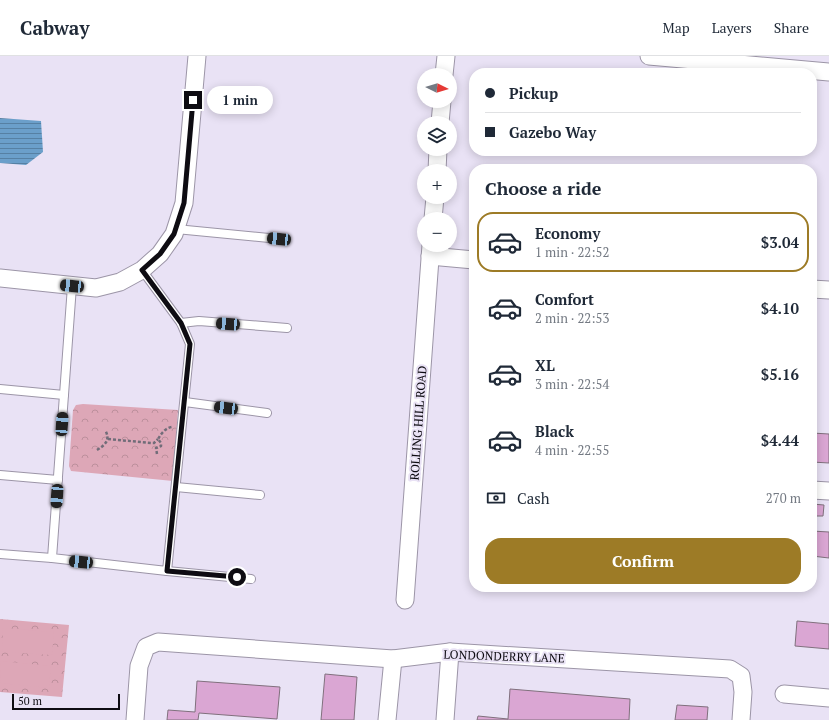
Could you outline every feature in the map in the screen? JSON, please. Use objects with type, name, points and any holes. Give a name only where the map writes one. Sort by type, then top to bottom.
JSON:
[{"type":"street","points":[[0,278],[96,288],[120,282],[142,270],[160,254],[174,234],[184,203],[197,56]]},
{"type":"street","points":[[445,68],[446,56]]},
{"type":"street","points":[[649,56],[784,68]]},
{"type":"street","points":[[817,71],[829,72]]},
{"type":"street","name":"ROLLING HILL ROAD","points":[[405,600],[430,252]]},
{"type":"street","points":[[435,252],[469,259]]},
{"type":"street","points":[[817,289],[829,290]]},
{"type":"street","points":[[817,490],[829,491]]},
{"type":"street","name":"LONDONDERRY LANE","points":[[135,720],[139,666],[146,646],[158,642],[393,659],[450,652],[730,669],[741,676],[743,692],[741,720]]},
{"type":"street","points":[[445,720],[450,652]]},
{"type":"street","points":[[387,720],[393,659]]},
{"type":"street","points":[[784,694],[829,698]]},
{"type":"lane","points":[[176,229],[279,239]]},
{"type":"lane","points":[[142,270],[181,323],[190,344],[167,571]]},
{"type":"lane","points":[[52,558],[72,286]]},
{"type":"lane","points":[[181,323],[200,321],[287,328]]},
{"type":"lane","points":[[0,389],[64,395]]},
{"type":"lane","points":[[185,402],[267,413]]},
{"type":"lane","points":[[0,475],[58,480]]},
{"type":"lane","points":[[176,487],[260,495]]},
{"type":"lane","points":[[0,554],[251,579]]},
{"type":"path","points":[[108,439],[153,443],[158,439],[162,432],[168,428],[182,427]]},
{"type":"path","points":[[97,450],[105,444],[108,439],[108,434],[105,430]]},
{"type":"path","points":[[156,448],[160,446],[161,443],[158,439]]},
{"type":"path","points":[[153,443],[157,454]]},
{"type":"green space","points":[[83,404],[178,410],[173,481],[71,471],[69,466],[73,410],[76,405]]},
{"type":"green space","points":[[0,619],[69,625],[62,697],[0,692]]},
{"type":"green space","points":[[3,628],[54,632],[52,655],[2,652]]},
{"type":"green space","points":[[1,661],[51,666],[49,688],[0,683]]},
{"type":"water","points":[[0,118],[41,121],[43,152],[26,165],[0,163]]},
{"type":"building","points":[[817,433],[829,434],[829,463],[817,462]]},
{"type":"building","points":[[817,504],[824,505],[823,516],[817,516]]},
{"type":"building","points":[[817,531],[829,532],[829,558],[817,557]]},
{"type":"building","points":[[797,621],[829,624],[829,649],[795,646]]},
{"type":"building","points":[[325,674],[357,677],[354,720],[321,720]]},
{"type":"building","points":[[197,681],[280,687],[277,719],[199,713],[198,720],[167,720],[168,710],[195,712]]},
{"type":"building","points":[[510,689],[630,699],[629,720],[477,720],[478,716],[508,719]]},
{"type":"building","points":[[677,705],[708,707],[707,720],[675,720]]},
{"type":"route","points":[[193,100],[184,203],[174,234],[160,254],[142,270],[181,323],[190,344],[167,571],[237,577]]}]
